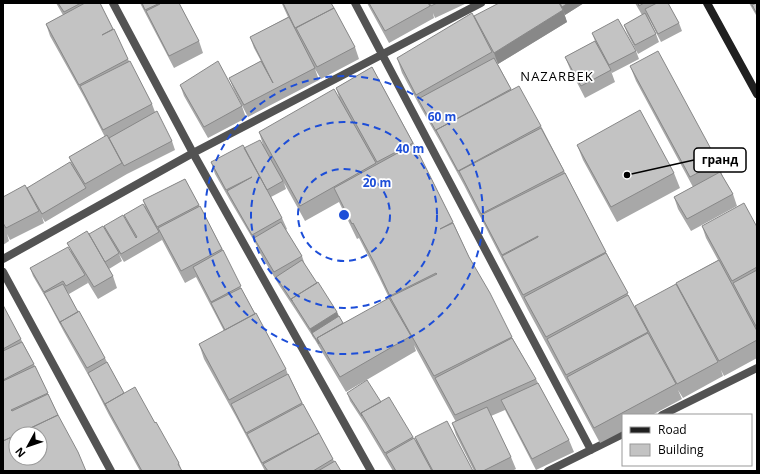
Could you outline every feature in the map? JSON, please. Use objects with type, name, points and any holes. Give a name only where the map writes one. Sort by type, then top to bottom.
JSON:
[{"type":"main road","points":[[707,3],[754,82],[757,94]]},
{"type":"street","points":[[113,3],[193,153],[371,471]]},
{"type":"street","points":[[355,3],[591,450]]},
{"type":"street","points":[[3,258],[193,153],[481,3]]},
{"type":"street","points":[[3,272],[111,471]]},
{"type":"street","points":[[664,414],[757,368]]},
{"type":"street","points":[[548,471],[622,434]]},
{"type":"building","points":[[58,3],[81,3],[64,12]]},
{"type":"building","points":[[85,3],[100,3],[113,29],[102,35],[114,29],[128,59],[79,85],[46,24]]},
{"type":"building","points":[[142,3],[160,3],[145,10]]},
{"type":"building","points":[[160,3],[179,3],[199,41],[169,56],[146,11]]},
{"type":"building","points":[[283,3],[331,3],[334,8],[295,28]]},
{"type":"building","points":[[369,3],[428,3],[430,6],[385,31]]},
{"type":"building","points":[[429,3],[437,3],[431,6]]},
{"type":"building","points":[[499,3],[559,3],[563,10],[494,53],[474,16]]},
{"type":"building","points":[[560,3],[568,3],[562,7]]},
{"type":"building","points":[[657,3],[668,3],[679,23],[658,34],[645,9]]},
{"type":"building","points":[[757,3],[757,14],[752,5]]},
{"type":"building","points":[[334,8],[355,47],[317,67],[296,28]]},
{"type":"building","points":[[472,13],[492,52],[416,95],[397,58]]},
{"type":"building","points":[[645,13],[656,34],[635,45],[624,25]]},
{"type":"building","points":[[289,17],[315,68],[244,105],[229,78],[261,61],[273,83],[250,37]]},
{"type":"building","points":[[618,19],[636,51],[609,65],[592,33]]},
{"type":"building","points":[[595,41],[611,70],[581,86],[565,57]]},
{"type":"building","points":[[658,51],[718,162],[690,177],[630,66]]},
{"type":"building","points":[[494,58],[511,89],[436,131],[418,99]]},
{"type":"building","points":[[130,61],[152,104],[103,130],[80,86]]},
{"type":"building","points":[[218,61],[242,106],[204,127],[180,85]]},
{"type":"building","points":[[372,67],[413,143],[377,162],[336,88]]},
{"type":"building","points":[[519,86],[541,126],[458,171],[436,130]]},
{"type":"building","points":[[334,89],[376,163],[300,206],[259,132]]},
{"type":"building","points":[[640,110],[674,173],[611,207],[577,145]]},
{"type":"building","points":[[157,111],[172,141],[124,166],[109,138]]},
{"type":"building","points":[[541,128],[564,171],[481,214],[459,171]]},
{"type":"building","points":[[107,135],[122,163],[85,184],[69,157]]},
{"type":"building","points":[[260,140],[283,181],[267,190],[244,148]]},
{"type":"building","points":[[414,144],[453,222],[440,229],[453,223],[469,257],[490,293],[512,337],[434,376],[390,297],[437,274],[436,273],[390,296],[374,262],[353,223],[352,224],[334,188]]},
{"type":"building","points":[[243,145],[282,218],[252,235],[227,191],[252,177],[226,190],[211,162]]},
{"type":"building","points":[[70,162],[86,188],[42,214],[27,188]]},
{"type":"building","points":[[720,172],[733,194],[687,219],[674,197]]},
{"type":"building","points":[[565,173],[606,252],[523,295],[502,256],[538,236],[502,255],[481,215]]},
{"type":"building","points":[[185,179],[199,205],[157,227],[143,200]]},
{"type":"building","points":[[25,185],[39,211],[6,228],[3,223],[3,197]]},
{"type":"building","points":[[744,203],[757,227],[757,267],[732,281],[702,226]]},
{"type":"building","points":[[143,204],[159,232],[121,254],[104,226],[123,215],[136,238],[137,237],[124,215]]},
{"type":"building","points":[[200,206],[222,249],[181,271],[158,228]]},
{"type":"building","points":[[281,222],[302,256],[274,272],[254,238]]},
{"type":"building","points":[[103,226],[119,253],[105,262],[89,234]]},
{"type":"building","points":[[87,231],[113,276],[94,287],[67,243]]},
{"type":"building","points":[[68,247],[85,275],[66,286],[63,281],[44,292],[30,268]]},
{"type":"building","points":[[223,250],[241,286],[211,302],[193,267]]},
{"type":"building","points":[[606,253],[628,293],[546,337],[524,297]]},
{"type":"building","points":[[302,260],[317,283],[291,299],[292,301],[276,277]]},
{"type":"building","points":[[719,260],[757,331],[757,340],[719,361],[676,283]]},
{"type":"building","points":[[757,270],[757,328],[733,283]]},
{"type":"building","points":[[318,282],[337,312],[310,329],[291,299]]},
{"type":"building","points":[[63,284],[78,312],[60,322],[61,324],[44,293]]},
{"type":"building","points":[[676,284],[718,362],[677,384],[635,306]]},
{"type":"building","points":[[241,288],[255,314],[225,330],[211,303]]},
{"type":"building","points":[[628,295],[648,332],[566,375],[547,339]]},
{"type":"building","points":[[389,298],[411,336],[340,377],[317,338]]},
{"type":"building","points":[[3,305],[21,339],[3,349]]},
{"type":"building","points":[[79,311],[105,358],[87,368],[60,322]]},
{"type":"building","points":[[256,313],[286,369],[229,400],[199,344]]},
{"type":"building","points":[[339,316],[343,323],[317,338],[319,344],[312,333]]},
{"type":"building","points":[[648,333],[676,384],[594,428],[567,377]]},
{"type":"building","points":[[512,338],[536,379],[455,415],[435,378]]},
{"type":"building","points":[[22,342],[34,364],[3,380],[3,351]]},
{"type":"building","points":[[107,362],[124,393],[105,404],[106,406],[88,373]]},
{"type":"building","points":[[35,366],[48,393],[11,410],[12,411],[48,394],[58,415],[35,426],[8,426],[8,439],[3,441],[3,381]]},
{"type":"building","points":[[288,374],[302,403],[246,433],[231,404]]},
{"type":"building","points":[[367,380],[381,402],[361,413],[362,416],[347,393]]},
{"type":"building","points":[[538,383],[569,440],[532,459],[501,400]]},
{"type":"building","points":[[135,387],[179,463],[178,464],[182,471],[142,471],[105,404]]},
{"type":"building","points":[[389,397],[413,437],[385,453],[361,413]]},
{"type":"building","points":[[303,404],[319,433],[262,463],[247,434]]},
{"type":"building","points":[[487,407],[511,457],[483,471],[476,471],[452,423]]},
{"type":"building","points":[[58,415],[78,452],[86,471],[3,471],[3,441],[8,439],[8,466],[48,466],[48,426],[35,426]]},
{"type":"building","points":[[447,421],[473,471],[433,471],[415,437]]},
{"type":"building","points":[[319,433],[333,459],[313,471],[268,471],[263,464]]},
{"type":"building","points":[[414,438],[432,471],[396,471],[386,454]]},
{"type":"building","points":[[335,461],[341,471],[318,471]]},
{"type":"place","name":"гранд","points":[[627,175]]},
{"type":"district","name":"NAZARBEK","points":[[557,76]]}]
